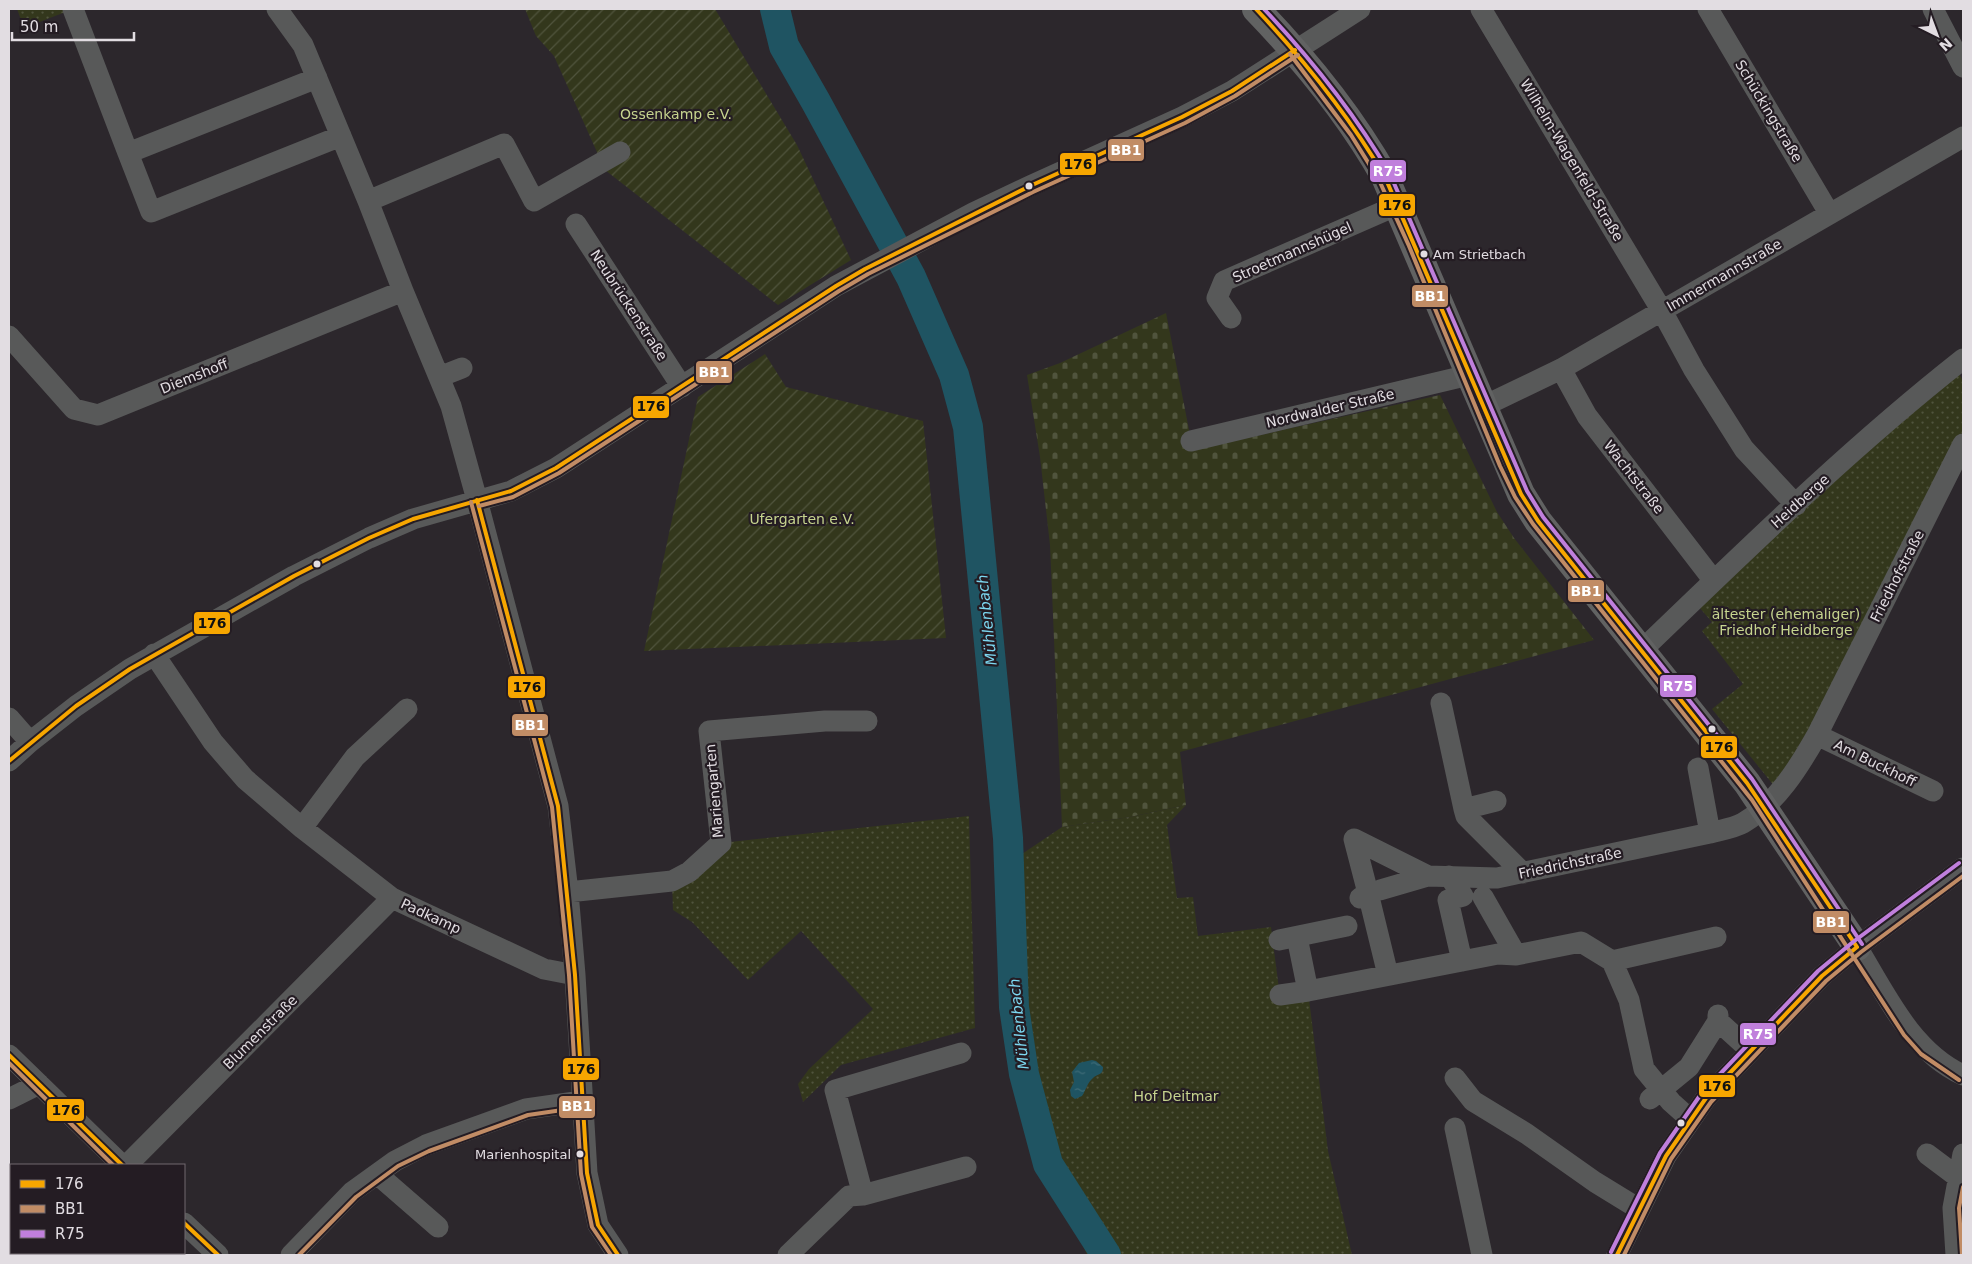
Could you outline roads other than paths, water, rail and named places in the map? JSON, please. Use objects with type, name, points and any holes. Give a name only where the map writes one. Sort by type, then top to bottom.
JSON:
[{"type":"main road","points":[[1256,9],[1295,50],[1372,154],[1398,205],[1482,407],[1521,494],[1538,521],[1747,783],[1856,947]]},
{"type":"street","points":[[73,9],[151,212],[341,136]]},
{"type":"street","points":[[277,9],[303,46],[368,201],[451,406],[477,500],[558,806],[575,976],[587,1173],[598,1225],[618,1255]]},
{"type":"street","points":[[9,761],[76,706],[154,654],[286,580],[369,538],[414,519],[511,491],[556,468],[836,286],[1030,186],[1182,117],[1232,91],[1360,9]]},
{"type":"street","name":"Wilhelm-Wagenfeld-Straße","points":[[1482,9],[1662,311],[1694,370],[1744,449],[1796,505]]},
{"type":"street","name":"Schückingstraße","points":[[1708,9],[1829,213]]},
{"type":"street","points":[[1933,9],[1963,67]]},
{"type":"street","points":[[128,152],[317,78]]},
{"type":"street","name":"Immermannstraße","points":[[1482,407],[1561,369],[1963,137]]},
{"type":"street","points":[[368,201],[504,144],[534,201],[620,152]]},
{"type":"street","name":"Stroetmannshügel","points":[[1231,318],[1217,298],[1224,281],[1398,205]]},
{"type":"street","name":"Neubrückenstraße","points":[[576,224],[682,387]]},
{"type":"street","name":"Diemshoff","points":[[9,336],[74,409],[98,415],[403,291]]},
{"type":"street","name":"Heidberge","points":[[1642,650],[1714,580],[1912,399],[1962,363]]},
{"type":"street","points":[[438,377],[462,368]]},
{"type":"street","name":"Wachtstraße","points":[[1561,369],[1588,416],[1714,580]]},
{"type":"street","name":"Nordwalder Straße","points":[[1191,441],[1469,376]]},
{"type":"street","name":"Friedhofstraße","points":[[1764,808],[1778,793],[1817,735],[1963,444]]},
{"type":"street","name":"Padkamp","points":[[154,654],[213,742],[245,778],[302,828],[392,898],[544,969],[575,976]]},
{"type":"street","points":[[1441,703],[1466,816],[1523,873]]},
{"type":"street","points":[[302,828],[355,757],[406,709]]},
{"type":"street","points":[[9,718],[30,742]]},
{"type":"street","name":"Mariengarten","points":[[568,892],[672,881],[689,872],[721,843],[709,732],[825,721],[867,721]]},
{"type":"street","name":"Am Buckhoff","points":[[1817,735],[1933,791]]},
{"type":"street","points":[[1698,768],[1710,833]]},
{"type":"street","points":[[1464,809],[1496,801]]},
{"type":"street","name":"Friedrichstraße","points":[[1439,876],[1497,878],[1523,873],[1710,833],[1742,824],[1764,808]]},
{"type":"street","points":[[1388,975],[1354,839],[1439,876],[1463,896],[1448,900],[1462,961]]},
{"type":"street","points":[[1618,1255],[1666,1156],[1706,1098],[1822,976],[1856,947],[1963,868]]},
{"type":"street","points":[[1369,894],[1439,876]]},
{"type":"street","points":[[1483,897],[1516,955]]},
{"type":"street","name":"Blumenstraße","points":[[128,1164],[392,898]]},
{"type":"street","points":[[1308,991],[1288,938],[1347,926]]},
{"type":"street","points":[[1612,961],[1716,937]]},
{"type":"street","points":[[1280,996],[1498,954],[1516,955],[1582,942],[1612,961],[1629,1000],[1644,1069],[1655,1095],[1671,1102],[1690,1119]]},
{"type":"street","points":[[1856,947],[1909,1031],[1925,1049],[1963,1075]]},
{"type":"street","points":[[1655,1095],[1688,1067],[1718,1018],[1750,1050]]},
{"type":"street","points":[[863,1195],[835,1090],[961,1053]]},
{"type":"street","points":[[9,1055],[121,1164]]},
{"type":"street","points":[[1455,1078],[1473,1101],[1528,1134],[1579,1172],[1639,1209]]},
{"type":"street","points":[[9,1099],[39,1084]]},
{"type":"street","points":[[291,1255],[352,1192],[395,1161],[426,1145],[526,1109],[582,1101]]},
{"type":"street","points":[[1455,1128],[1482,1255]]},
{"type":"street","points":[[1927,1154],[1959,1178]]},
{"type":"street","points":[[1956,1255],[1959,1178],[1963,1154]]},
{"type":"street","points":[[788,1255],[849,1196],[863,1195],[966,1167]]},
{"type":"street","points":[[378,1174],[438,1227]]},
{"type":"street","points":[[185,1224],[218,1255]]},
{"type":"water","points":[[1092,1060],[1103,1067],[1102,1072],[1091,1080],[1082,1096],[1075,1099],[1071,1096],[1070,1090],[1074,1082],[1072,1072],[1079,1063]]},
{"type":"waterway","name":"Mühlenbach","points":[[775,9],[784,46],[911,277],[954,375],[968,427],[1008,838],[1014,1007],[1024,1074],[1048,1164],[1106,1255]]},
{"type":"place","name":"Am Strietbach","points":[[1424,254]]},
{"type":"place","name":"Marienhospital","points":[[580,1154]]},
{"type":"park label","name":"Ossenkamp e.V.","points":[[676,114]]},
{"type":"park label","name":"Ufergarten e.V.","points":[[802,519]]},
{"type":"park label","name":"ältester (ehemaliger) Friedhof Heidberge","points":[[1786,622]]},
{"type":"park label","name":"Hof Deitmar","points":[[1176,1096]]}]
